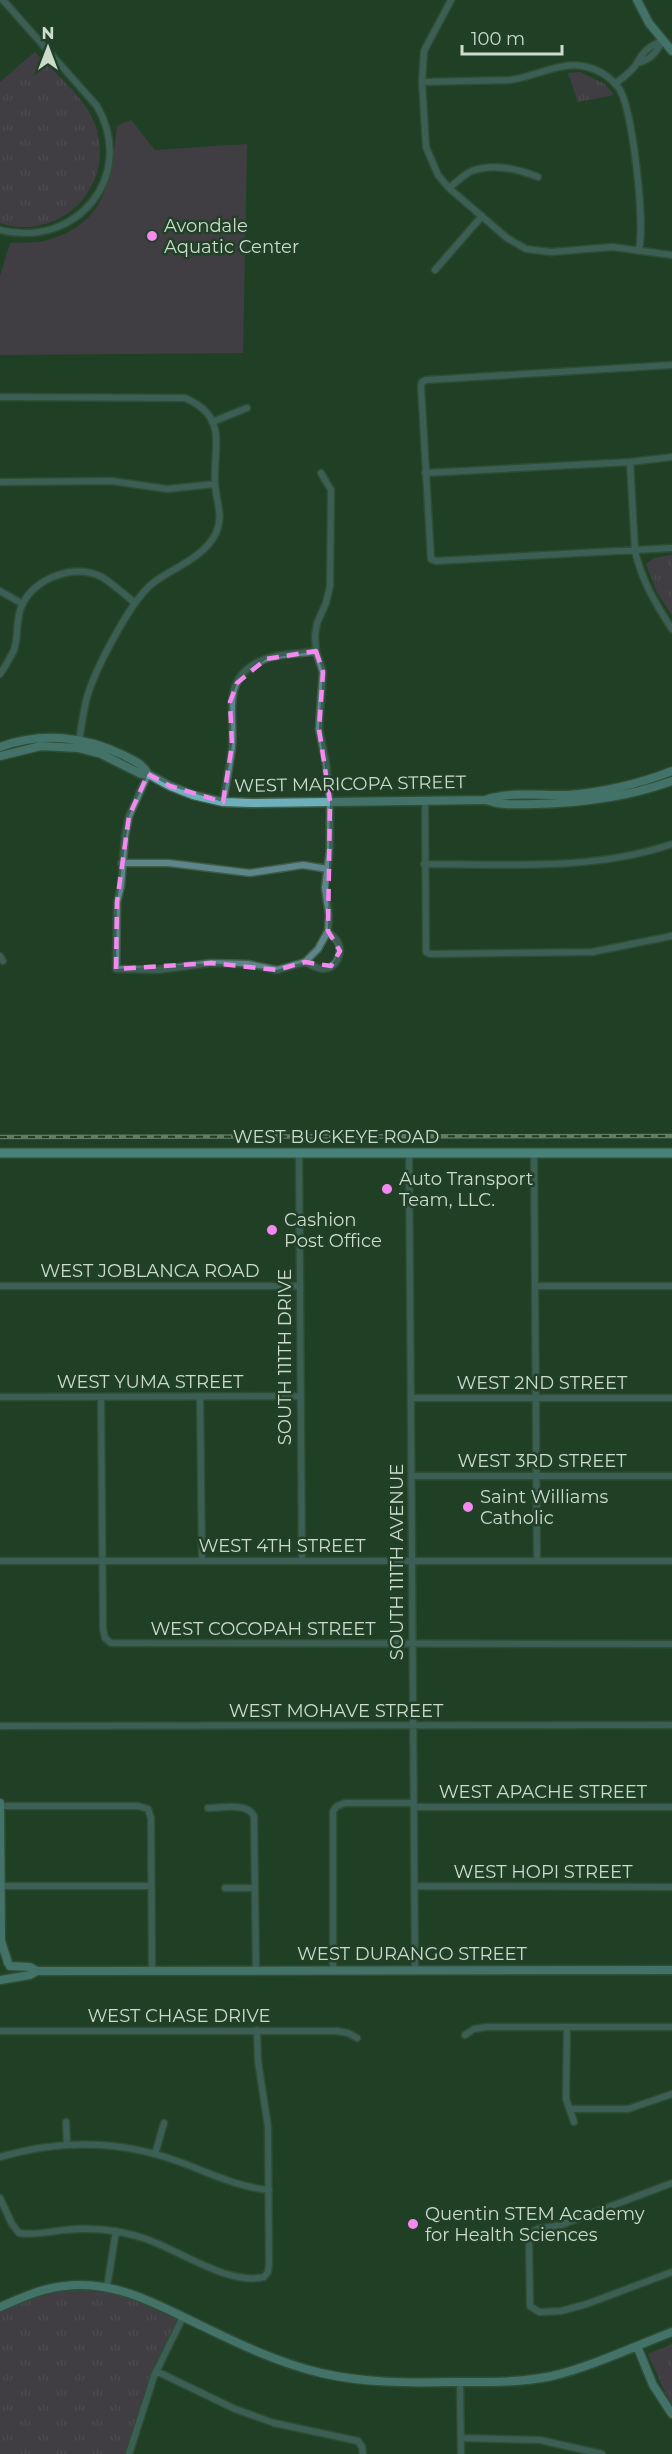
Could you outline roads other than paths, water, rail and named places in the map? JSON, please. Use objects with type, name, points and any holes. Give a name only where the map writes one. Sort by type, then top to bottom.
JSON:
[{"type":"main road","name":"WEST BUCKEYE ROAD","points":[[0,1154],[672,1153]]},
{"type":"street","points":[[0,230],[13,234],[45,232],[68,224],[81,215],[101,189],[107,173],[110,138],[106,122],[97,106],[3,0]]},
{"type":"street","points":[[451,0],[424,51],[422,82],[426,147],[438,175],[449,188],[519,246],[543,252],[612,247],[672,255]]},
{"type":"street","points":[[637,0],[662,41],[672,51]]},
{"type":"street","points":[[617,87],[637,63],[639,57],[652,45],[662,41]]},
{"type":"street","points":[[422,82],[510,80],[577,65],[594,69],[617,87],[625,102],[641,208],[642,227],[639,249]]},
{"type":"street","points":[[449,188],[471,171],[490,168],[520,170],[538,177]]},
{"type":"street","points":[[435,270],[482,217]]},
{"type":"street","points":[[672,365],[422,382],[431,559],[436,561],[672,548]]},
{"type":"street","points":[[0,398],[173,396],[185,398],[201,405],[212,422],[217,436],[215,484],[220,512],[219,523],[209,544],[201,552],[152,584],[135,603],[94,678],[86,701],[79,744]]},
{"type":"street","points":[[212,422],[247,408]]},
{"type":"street","points":[[425,473],[630,462],[672,457]]},
{"type":"street","points":[[630,462],[635,551],[649,593],[672,629]]},
{"type":"street","points":[[148,774],[129,816],[121,863],[116,969],[158,969],[212,963],[248,964],[277,969],[305,962],[318,949],[328,931],[329,915],[325,888],[328,869],[330,801],[326,762],[319,729],[324,672],[316,651],[315,636],[317,623],[326,603],[330,586],[331,490],[321,473]]},
{"type":"street","points":[[0,483],[112,481],[167,489],[215,484]]},
{"type":"street","points":[[0,674],[14,648],[16,622],[23,604],[35,587],[53,576],[82,573],[100,577],[135,603]]},
{"type":"street","points":[[0,591],[23,604]]},
{"type":"street","points":[[223,802],[232,745],[230,702],[237,683],[248,670],[266,659],[316,651]]},
{"type":"street","name":"WEST MARICOPA STREET","points":[[0,747],[37,738],[79,744],[185,792],[223,802],[485,800],[499,805],[579,802],[638,792],[672,781]]},
{"type":"street","name":"WEST MARICOPA STREET","points":[[0,756],[42,746],[79,744]]},
{"type":"street","name":"WEST MARICOPA STREET","points":[[485,800],[498,795],[570,795],[605,790],[672,771]]},
{"type":"street","points":[[425,800],[426,952],[430,954],[592,952],[672,936]]},
{"type":"street","points":[[424,864],[583,862],[622,857],[672,844]]},
{"type":"street","points":[[121,863],[169,863],[250,873],[303,865],[328,869]]},
{"type":"street","points":[[305,962],[324,969],[336,962],[340,951],[337,941],[328,931]]},
{"type":"street","name":"SOUTH 111TH DRIVE","points":[[299,1153],[302,1561]]},
{"type":"street","name":"SOUTH 111TH AVENUE","points":[[409,1153],[415,1971]]},
{"type":"street","points":[[534,1153],[537,1561]]},
{"type":"street","name":"WEST JOBLANCA ROAD","points":[[0,1286],[300,1286]]},
{"type":"street","points":[[535,1286],[672,1286]]},
{"type":"street","name":"WEST YUMA STREET","points":[[0,1397],[300,1396]]},
{"type":"street","points":[[101,1397],[102,1561]]},
{"type":"street","points":[[201,1397],[202,1561]]},
{"type":"street","name":"WEST 2ND STREET","points":[[411,1398],[672,1398]]},
{"type":"street","name":"WEST 3RD STREET","points":[[412,1476],[672,1476]]},
{"type":"street","name":"WEST 4TH STREET","points":[[0,1561],[672,1561]]},
{"type":"street","name":"WEST COCOPAH STREET","points":[[102,1561],[103,1629],[107,1641],[119,1644],[672,1644]]},
{"type":"street","name":"WEST MOHAVE STREET","points":[[0,1726],[672,1725]]},
{"type":"street","name":"WEST APACHE STREET","points":[[333,1971],[332,1817],[335,1808],[345,1803],[672,1807]]},
{"type":"street","points":[[3,1979],[11,1973],[1,1942],[0,1805],[138,1806],[148,1809],[151,1818],[152,1971]]},
{"type":"street","points":[[208,1808],[243,1808],[251,1811],[255,1819],[256,1971]]},
{"type":"street","points":[[1,1886],[151,1886]]},
{"type":"street","name":"WEST HOPI STREET","points":[[414,1886],[672,1887]]},
{"type":"street","points":[[225,1888],[255,1888]]},
{"type":"street","points":[[6,1963],[30,1967],[37,1971]]},
{"type":"street","points":[[3,1979],[30,1975],[37,1971]]},
{"type":"street","name":"WEST DURANGO STREET","points":[[37,1971],[672,1971]]},
{"type":"street","points":[[465,2035],[474,2029],[486,2027],[672,2027]]},
{"type":"street","points":[[567,2027],[566,2099],[572,2109],[574,2122]]},
{"type":"street","points":[[0,2198],[12,2224],[19,2233],[80,2229],[116,2231],[154,2242],[223,2272],[255,2278],[266,2275],[269,2264],[268,2119],[258,2061],[257,2030]]},
{"type":"street","name":"WEST CHASE DRIVE","points":[[0,2031],[337,2031],[357,2038]]},
{"type":"street","points":[[572,2109],[628,2109],[672,2094]]},
{"type":"street","points":[[66,2122],[67,2145]]},
{"type":"street","points":[[155,2154],[164,2123]]},
{"type":"street","points":[[0,2157],[34,2149],[67,2145],[111,2146],[155,2154],[235,2184],[269,2190]]},
{"type":"street","points":[[672,2183],[561,2226],[532,2232],[529,2241],[529,2298],[532,2309],[543,2312],[578,2307],[672,2272]]},
{"type":"street","points":[[107,2287],[116,2231]]},
{"type":"street","points":[[0,2307],[55,2287],[85,2285],[107,2287],[140,2296],[266,2356],[321,2373],[371,2381],[507,2382],[541,2378],[572,2370],[672,2332]]},
{"type":"street","points":[[130,2454],[156,2371],[183,2317]]},
{"type":"street","points":[[637,2346],[653,2385],[672,2414]]},
{"type":"street","points":[[156,2371],[235,2409],[274,2423],[355,2440],[361,2444],[363,2454]]},
{"type":"street","points":[[460,2382],[461,2454]]},
{"type":"street","points":[[461,2438],[540,2440],[602,2454]]},
{"type":"railway","points":[[0,1137],[672,1136]]},
{"type":"place","name":"Avondale Aquatic Center","points":[[152,236]]},
{"type":"place","name":"Auto Transport Team, LLC.","points":[[387,1189]]},
{"type":"place","name":"Cashion Post Office","points":[[272,1230]]},
{"type":"place","name":"Saint Williams Catholic","points":[[468,1507]]},
{"type":"place","name":"Quentin STEM Academy for Health Sciences","points":[[413,2224]]}]
